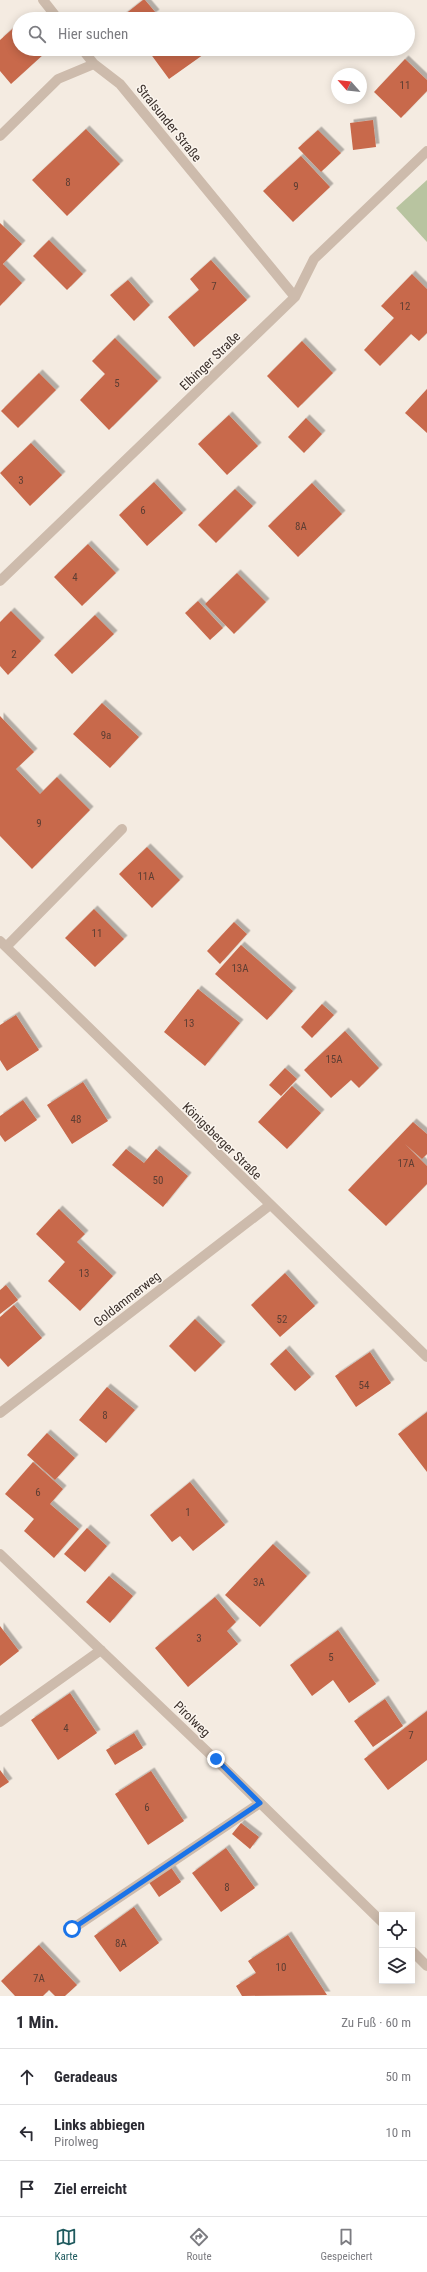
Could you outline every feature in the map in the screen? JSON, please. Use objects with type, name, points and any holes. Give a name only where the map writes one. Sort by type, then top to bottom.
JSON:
[{"type":"street","points":[[42,0],[52,12]]},
{"type":"street","name":"Stralsunder Straße","points":[[88,56],[94,64],[120,84],[295,297]]},
{"type":"street","points":[[0,136],[58,79],[94,64]]},
{"type":"street","name":"Elbinger Straße","points":[[0,581],[295,297],[314,259],[427,151]]},
{"type":"street","points":[[3,944],[122,829]]},
{"type":"street","name":"Königsberger Straße","points":[[3,944],[427,1357]]},
{"type":"street","name":"Goldammerweg","points":[[0,1413],[270,1205]]},
{"type":"street","name":"Pirolweg","points":[[0,1554],[379,1919]]},
{"type":"street","points":[[0,1722],[101,1650]]},
{"type":"street","points":[[72,1929],[260,1803]]},
{"type":"street","points":[[415,1954],[427,1966]]},
{"type":"green space","points":[[427,180],[427,242],[396,208]]},
{"type":"building","points":[[145,0],[155,12],[128,12]]},
{"type":"building","points":[[12,29],[12,56],[42,56],[11,84],[0,71],[0,40]]},
{"type":"building","points":[[152,56],[201,56],[169,79]]},
{"type":"building","points":[[405,59],[427,80],[427,91],[401,118],[374,92]]},
{"type":"building","points":[[373,120],[376,147],[353,150],[350,123]]},
{"type":"building","points":[[86,129],[120,164],[67,216],[32,180]]},
{"type":"building","points":[[318,130],[341,153],[321,172],[298,148]]},
{"type":"building","points":[[301,156],[330,187],[293,222],[263,191]]},
{"type":"building","points":[[0,223],[22,244],[3,264],[22,283],[0,306]]},
{"type":"building","points":[[49,240],[83,274],[67,290],[33,256]]},
{"type":"building","points":[[211,260],[247,300],[194,347],[168,317],[199,290],[190,279]]},
{"type":"building","points":[[412,274],[427,289],[427,333],[419,341],[411,334],[380,366],[364,350],[394,318],[381,306]]},
{"type":"building","points":[[128,280],[150,305],[134,321],[110,295]]},
{"type":"building","points":[[115,338],[158,381],[109,430],[80,400],[105,374],[92,361]]},
{"type":"building","points":[[302,341],[333,373],[298,408],[267,376]]},
{"type":"building","points":[[39,373],[56,390],[18,428],[1,411]]},
{"type":"building","points":[[427,389],[427,433],[405,413]]},
{"type":"building","points":[[229,415],[258,446],[227,475],[198,444]]},
{"type":"building","points":[[306,418],[322,434],[304,453],[288,437]]},
{"type":"building","points":[[31,443],[62,475],[30,506],[0,473]]},
{"type":"building","points":[[154,482],[183,513],[147,546],[119,515]]},
{"type":"building","points":[[312,483],[342,514],[298,557],[268,526]]},
{"type":"building","points":[[235,489],[253,506],[216,543],[198,525]]},
{"type":"building","points":[[88,544],[116,573],[82,606],[54,577]]},
{"type":"building","points":[[237,573],[266,602],[234,634],[205,604]]},
{"type":"building","points":[[198,601],[223,628],[210,640],[185,613]]},
{"type":"building","points":[[11,611],[41,641],[8,675],[0,666],[0,622]]},
{"type":"building","points":[[95,615],[114,634],[72,674],[54,655]]},
{"type":"building","points":[[102,703],[139,737],[110,768],[73,734]]},
{"type":"building","points":[[0,716],[34,752],[16,769],[40,794],[57,777],[90,810],[32,869],[0,836]]},
{"type":"building","points":[[147,847],[180,880],[152,908],[119,874]]},
{"type":"building","points":[[94,909],[124,939],[95,967],[65,938]]},
{"type":"building","points":[[234,922],[247,934],[220,964],[207,951]]},
{"type":"building","points":[[241,945],[293,991],[267,1020],[215,974]]},
{"type":"building","points":[[198,989],[240,1023],[205,1066],[164,1032]]},
{"type":"building","points":[[322,1004],[334,1015],[312,1038],[301,1027]]},
{"type":"building","points":[[16,1015],[39,1050],[7,1071],[0,1060],[0,1025]]},
{"type":"building","points":[[345,1031],[379,1068],[359,1088],[351,1080],[331,1098],[304,1070]]},
{"type":"building","points":[[285,1068],[297,1079],[281,1096],[269,1085]]},
{"type":"building","points":[[83,1082],[108,1121],[72,1144],[47,1105]]},
{"type":"building","points":[[292,1086],[321,1113],[287,1149],[258,1122]]},
{"type":"building","points":[[23,1100],[37,1120],[5,1142],[0,1135],[0,1116]]},
{"type":"building","points":[[413,1122],[427,1134],[427,1154],[422,1159],[405,1144],[427,1166],[427,1184],[386,1226],[348,1190]]},
{"type":"building","points":[[126,1149],[144,1163],[156,1149],[188,1176],[163,1207],[112,1165]]},
{"type":"building","points":[[59,1209],[85,1234],[77,1242],[113,1276],[80,1311],[48,1281],[65,1262],[36,1234]]},
{"type":"building","points":[[285,1273],[315,1306],[280,1337],[251,1305]]},
{"type":"building","points":[[6,1285],[18,1300],[0,1314],[0,1290]]},
{"type":"building","points":[[14,1305],[42,1338],[8,1367],[0,1358],[0,1317]]},
{"type":"building","points":[[195,1319],[222,1345],[195,1372],[169,1346]]},
{"type":"building","points":[[286,1349],[311,1377],[295,1391],[270,1364]]},
{"type":"building","points":[[370,1352],[391,1383],[356,1407],[335,1376]]},
{"type":"building","points":[[107,1387],[135,1410],[106,1443],[79,1420]]},
{"type":"building","points":[[427,1412],[427,1472],[398,1434]]},
{"type":"building","points":[[47,1433],[75,1458],[55,1480],[27,1455]]},
{"type":"building","points":[[33,1462],[63,1489],[50,1504],[79,1529],[54,1558],[24,1531],[34,1519],[5,1494]]},
{"type":"building","points":[[190,1482],[225,1525],[193,1551],[180,1536],[172,1542],[150,1515]]},
{"type":"building","points":[[87,1528],[107,1546],[85,1572],[64,1554]]},
{"type":"building","points":[[273,1544],[307,1576],[260,1627],[225,1595]]},
{"type":"building","points":[[109,1576],[133,1596],[110,1623],[86,1602]]},
{"type":"building","points":[[215,1597],[236,1622],[227,1631],[238,1644],[188,1687],[155,1648]]},
{"type":"building","points":[[0,1626],[19,1651],[0,1666]]},
{"type":"building","points":[[338,1630],[376,1684],[349,1703],[333,1680],[312,1696],[290,1665]]},
{"type":"building","points":[[70,1693],[97,1733],[58,1760],[31,1720]]},
{"type":"building","points":[[385,1699],[403,1726],[373,1747],[354,1721]]},
{"type":"building","points":[[427,1711],[427,1760],[388,1790],[364,1759]]},
{"type":"building","points":[[134,1733],[143,1748],[115,1765],[106,1750]]},
{"type":"building","points":[[0,1770],[9,1782],[0,1788]]},
{"type":"building","points":[[151,1771],[184,1821],[148,1845],[115,1794]]},
{"type":"building","points":[[241,1823],[259,1837],[250,1849],[232,1834]]},
{"type":"building","points":[[226,1848],[255,1888],[221,1912],[192,1873]]},
{"type":"building","points":[[170,1866],[181,1882],[159,1897],[148,1881]]},
{"type":"building","points":[[134,1907],[159,1943],[120,1972],[94,1936]]},
{"type":"building","points":[[288,1935],[327,1995],[242,1996],[236,1986],[256,1973],[248,1961]]},
{"type":"building","points":[[39,1945],[77,1985],[65,1996],[55,1996],[49,1990],[43,1996],[15,1996],[1,1981]]},
{"type":"route","points":[[72,1929],[260,1803],[216,1759]]}]
